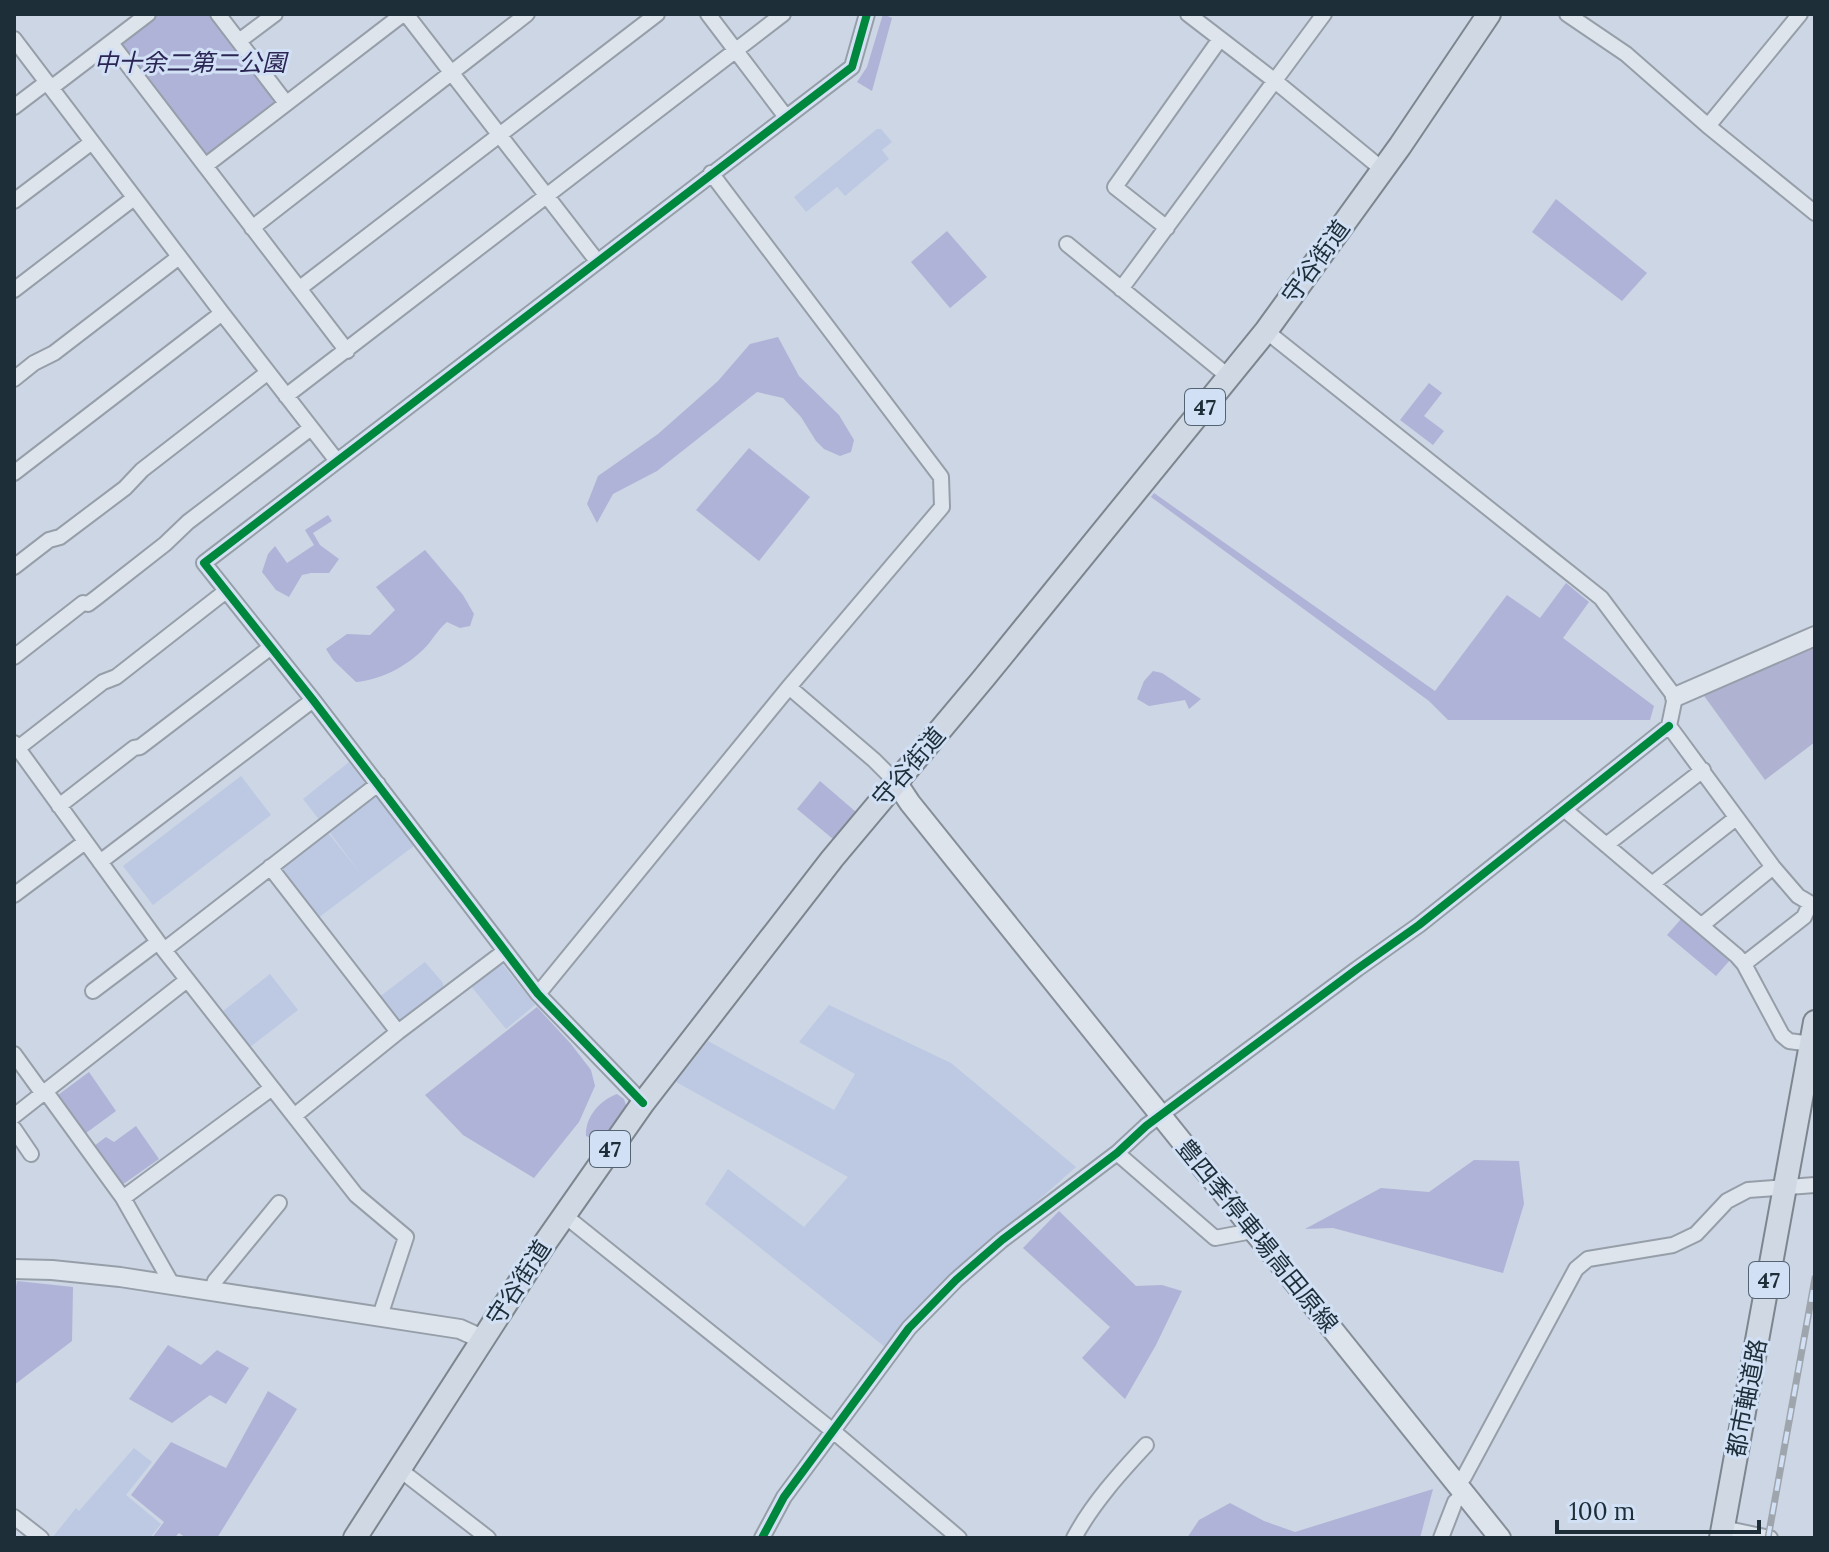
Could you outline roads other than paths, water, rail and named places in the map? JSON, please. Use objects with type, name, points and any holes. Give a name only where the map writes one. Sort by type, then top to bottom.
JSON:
[{"type":"main road","name":"守谷街道","points":[[355,1538],[564,1215],[643,1103],[764,945],[1266,331],[1383,170],[1489,14]]},
{"type":"main road","name":"豊四季停車場高田原線","points":[[896,782],[1500,1538]]},
{"type":"main road","name":"都市軸道路","points":[[1722,1533],[1813,1033]]},
{"type":"street","points":[[14,107],[111,43],[148,14]]},
{"type":"street","points":[[218,14],[286,103]]},
{"type":"street","points":[[239,41],[275,14]]},
{"type":"street","points":[[205,166],[404,14],[597,261]]},
{"type":"street","points":[[252,228],[527,14]]},
{"type":"street","points":[[300,288],[657,14]]},
{"type":"street","points":[[708,14],[786,117]]},
{"type":"street","points":[[286,396],[783,14]]},
{"type":"street","points":[[643,1103],[538,994],[204,563],[852,67],[867,14]]},
{"type":"street","points":[[1188,14],[1383,170]]},
{"type":"street","points":[[1567,14],[1626,54],[1815,213]]},
{"type":"street","points":[[1708,126],[1800,14]]},
{"type":"street","points":[[1121,289],[1320,15]]},
{"type":"street","points":[[14,39],[337,461]]},
{"type":"street","points":[[1167,228],[1115,187],[1220,39]]},
{"type":"street","points":[[111,43],[347,351]]},
{"type":"street","points":[[14,201],[92,142]]},
{"type":"street","points":[[538,994],[789,687],[942,507],[941,477],[711,173]]},
{"type":"street","points":[[14,290],[134,198]]},
{"type":"street","points":[[1067,244],[1229,377]]},
{"type":"street","points":[[14,379],[34,363],[54,353],[179,257]]},
{"type":"street","points":[[14,473],[222,313]]},
{"type":"street","points":[[762,1538],[784,1497],[909,1328],[956,1280],[1161,1115],[1419,925],[1669,726],[1675,697],[1601,598],[1266,331]]},
{"type":"street","points":[[14,567],[125,488],[142,470],[267,373]]},
{"type":"street","points":[[14,657],[83,603],[88,604],[96,598],[311,428]]},
{"type":"street","points":[[226,591],[116,677],[103,682],[16,746],[161,946],[356,1195],[406,1237],[380,1316]]},
{"type":"street","points":[[1675,697],[1814,637]]},
{"type":"street","points":[[59,806],[271,647]]},
{"type":"street","points":[[789,687],[896,782]]},
{"type":"street","points":[[100,862],[313,700]]},
{"type":"street","points":[[1669,726],[1773,867],[1798,896],[1812,905],[1804,917],[1744,964]]},
{"type":"street","points":[[1606,845],[1703,770]]},
{"type":"street","points":[[93,991],[270,867],[378,784]]},
{"type":"street","points":[[1565,810],[1744,964],[1782,1035],[1789,1041],[1813,1033]]},
{"type":"street","points":[[1652,884],[1736,818]]},
{"type":"street","points":[[14,895],[85,842]]},
{"type":"street","points":[[270,867],[398,1032]]},
{"type":"street","points":[[1702,925],[1773,867]]},
{"type":"street","points":[[294,1116],[505,951]]},
{"type":"street","points":[[14,1116],[187,980]]},
{"type":"street","points":[[14,1054],[123,1198],[173,1286]]},
{"type":"street","points":[[123,1198],[272,1088]]},
{"type":"street","points":[[14,1129],[31,1154]]},
{"type":"street","points":[[1117,1153],[1215,1238],[1247,1232],[1252,1228]]},
{"type":"street","points":[[1441,1538],[1464,1477],[1576,1269],[1588,1259],[1673,1245],[1696,1234],[1727,1201],[1748,1190],[1815,1185]]},
{"type":"street","points":[[211,1292],[215,1281],[279,1203]]},
{"type":"street","points":[[564,1215],[833,1431],[959,1538]]},
{"type":"street","points":[[14,1269],[120,1277],[460,1329],[482,1339]]},
{"type":"street","points":[[1074,1538],[1102,1497],[1146,1445]]},
{"type":"street","points":[[399,1469],[488,1538]]},
{"type":"street","points":[[14,1517],[41,1538]]},
{"type":"street","points":[[1722,1533],[1770,1538]]},
{"type":"railway","points":[[1768,1538],[1815,1278]]},
{"type":"park label","name":"中十余二第二公園","points":[[190,63]]}]
